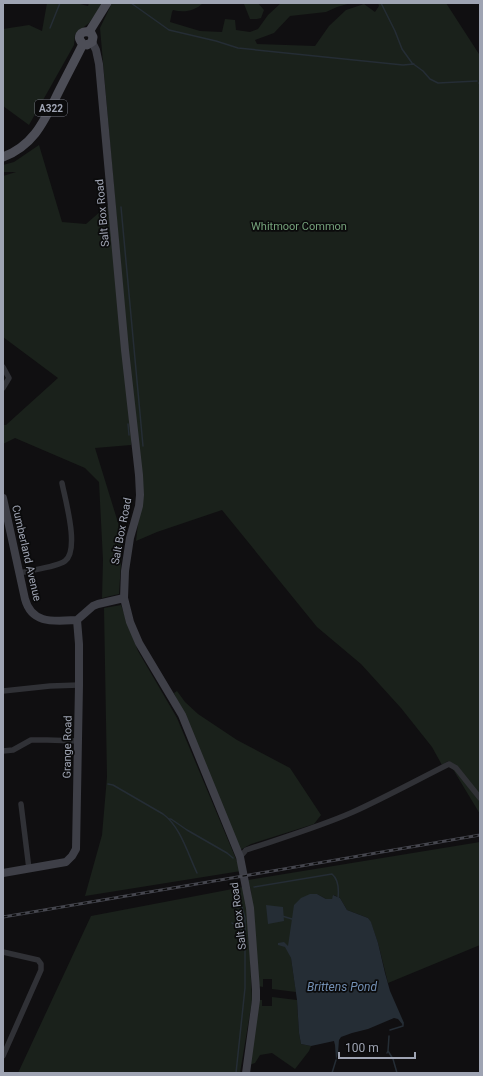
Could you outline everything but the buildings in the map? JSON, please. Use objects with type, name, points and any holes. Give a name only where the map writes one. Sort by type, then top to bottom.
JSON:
[{"type":"main road","points":[[87,43],[93,37],[89,32],[107,3]]},
{"type":"main road","name":"A322","points":[[3,158],[26,144],[43,124],[87,43]]},
{"type":"street","name":"Salt Box Road","points":[[87,43],[96,50],[99,64],[125,350],[139,475],[139,506],[127,554],[124,575],[124,598],[130,622],[139,643],[182,715],[240,857],[250,908],[256,990],[246,1073]]},
{"type":"street","points":[[3,367],[9,378],[3,388]]},
{"type":"street","points":[[20,573],[59,564],[67,560],[70,555],[72,531],[62,483]]},
{"type":"street","name":"Cumberland Avenue","points":[[3,498],[27,604],[30,610],[35,616],[43,619],[53,621],[77,620]]},
{"type":"street","points":[[77,620],[93,606],[124,598]]},
{"type":"street","name":"Grange Road","points":[[3,873],[66,862],[76,849],[79,685],[79,644],[77,620]]},
{"type":"street","points":[[3,691],[50,686],[79,685]]},
{"type":"street","points":[[3,751],[12,750],[31,740],[78,741]]},
{"type":"street","points":[[240,857],[246,850],[315,827],[352,812],[392,794],[449,764],[456,768],[480,798]]},
{"type":"street","points":[[21,804],[29,869]]},
{"type":"street","points":[[3,952],[38,960],[41,964],[41,970],[3,1056]]},
{"type":"green space","points":[[47,3],[76,3],[88,6],[89,3],[103,3],[89,23],[75,34],[74,45],[29,125],[3,106],[3,29],[29,25],[42,31]]},
{"type":"green space","name":"Whitmoor Common","points":[[112,3],[203,3],[189,11],[173,10],[170,22],[200,31],[222,32],[225,19],[235,20],[236,30],[250,32],[258,29],[268,15],[281,3],[351,3],[326,12],[290,16],[274,33],[255,40],[257,44],[315,46],[329,26],[346,10],[364,4],[375,12],[379,6],[378,3],[446,3],[479,54],[480,53],[480,814],[448,761],[442,765],[432,747],[401,708],[361,664],[317,627],[222,510],[157,532],[136,541],[141,498],[100,28]]},
{"type":"green space","points":[[258,3],[264,10],[261,18],[250,19],[244,4]]},
{"type":"green space","points":[[39,145],[62,222],[86,224],[109,204],[132,434],[131,445],[95,448],[120,529],[125,534],[122,548],[119,594],[102,598],[103,560],[99,482],[85,468],[15,438],[3,444],[3,425],[6,425],[58,378],[3,337],[3,176],[16,172],[3,172],[3,165],[14,162]]},
{"type":"green space","points":[[121,605],[138,651],[177,718],[241,871],[85,896],[102,835],[107,777],[104,608]]},
{"type":"green space","points":[[177,691],[185,702],[198,714],[237,740],[290,768],[321,815],[314,824],[251,844],[240,850],[174,693]]},
{"type":"green space","points":[[480,842],[480,945],[388,983],[378,943],[368,918],[347,910],[340,898],[334,895],[332,899],[326,899],[317,894],[288,951],[291,958],[296,992],[272,989],[272,979],[263,979],[263,987],[258,986],[251,891],[248,880]]},
{"type":"green space","points":[[243,887],[248,917],[252,1001],[240,1073],[18,1073],[91,916]]},
{"type":"green space","points":[[272,997],[297,1000],[301,1044],[311,1046],[309,1051],[295,1069],[272,1053],[260,1055],[255,1063],[249,1065],[258,1000],[262,1000],[262,1006],[272,1006]]},
{"type":"water","name":"Brittens Pond","points":[[310,894],[317,894],[326,899],[332,899],[333,895],[340,898],[347,910],[368,918],[371,922],[390,991],[404,1023],[403,1025],[398,1019],[394,1018],[368,1029],[341,1037],[339,1040],[336,1060],[334,1041],[311,1046],[301,1044],[291,958],[285,947],[278,945],[278,943],[284,942],[288,946],[294,905],[301,898]]},
{"type":"water","points":[[266,905],[283,907],[284,921],[268,924]]},
{"type":"waterway","points":[[50,28],[60,3]]},
{"type":"waterway","points":[[131,3],[169,30],[216,41],[238,48],[403,65],[414,64]]},
{"type":"waterway","points":[[381,3],[402,49],[412,63],[423,71],[430,79],[438,83],[477,81]]},
{"type":"waterway","points":[[121,207],[143,446]]},
{"type":"waterway","points":[[128,424],[129,435]]},
{"type":"waterway","points":[[108,784],[113,785],[169,819],[179,833],[197,873]]},
{"type":"waterway","points":[[169,819],[233,858]]},
{"type":"waterway","points":[[254,887],[332,874],[338,884],[338,898]]},
{"type":"waterway","points":[[236,1073],[245,988],[245,918],[242,907]]},
{"type":"waterway","points":[[282,916],[292,919]]},
{"type":"waterway","points":[[232,923],[244,931]]},
{"type":"waterway","points":[[390,1030],[403,1026],[403,1024]]},
{"type":"waterway","points":[[387,1053],[389,1036]]},
{"type":"waterway","points":[[388,1051],[393,1059],[397,1073]]},
{"type":"waterway","points":[[332,1073],[336,1060]]},
{"type":"railway","points":[[3,917],[480,835]]}]
